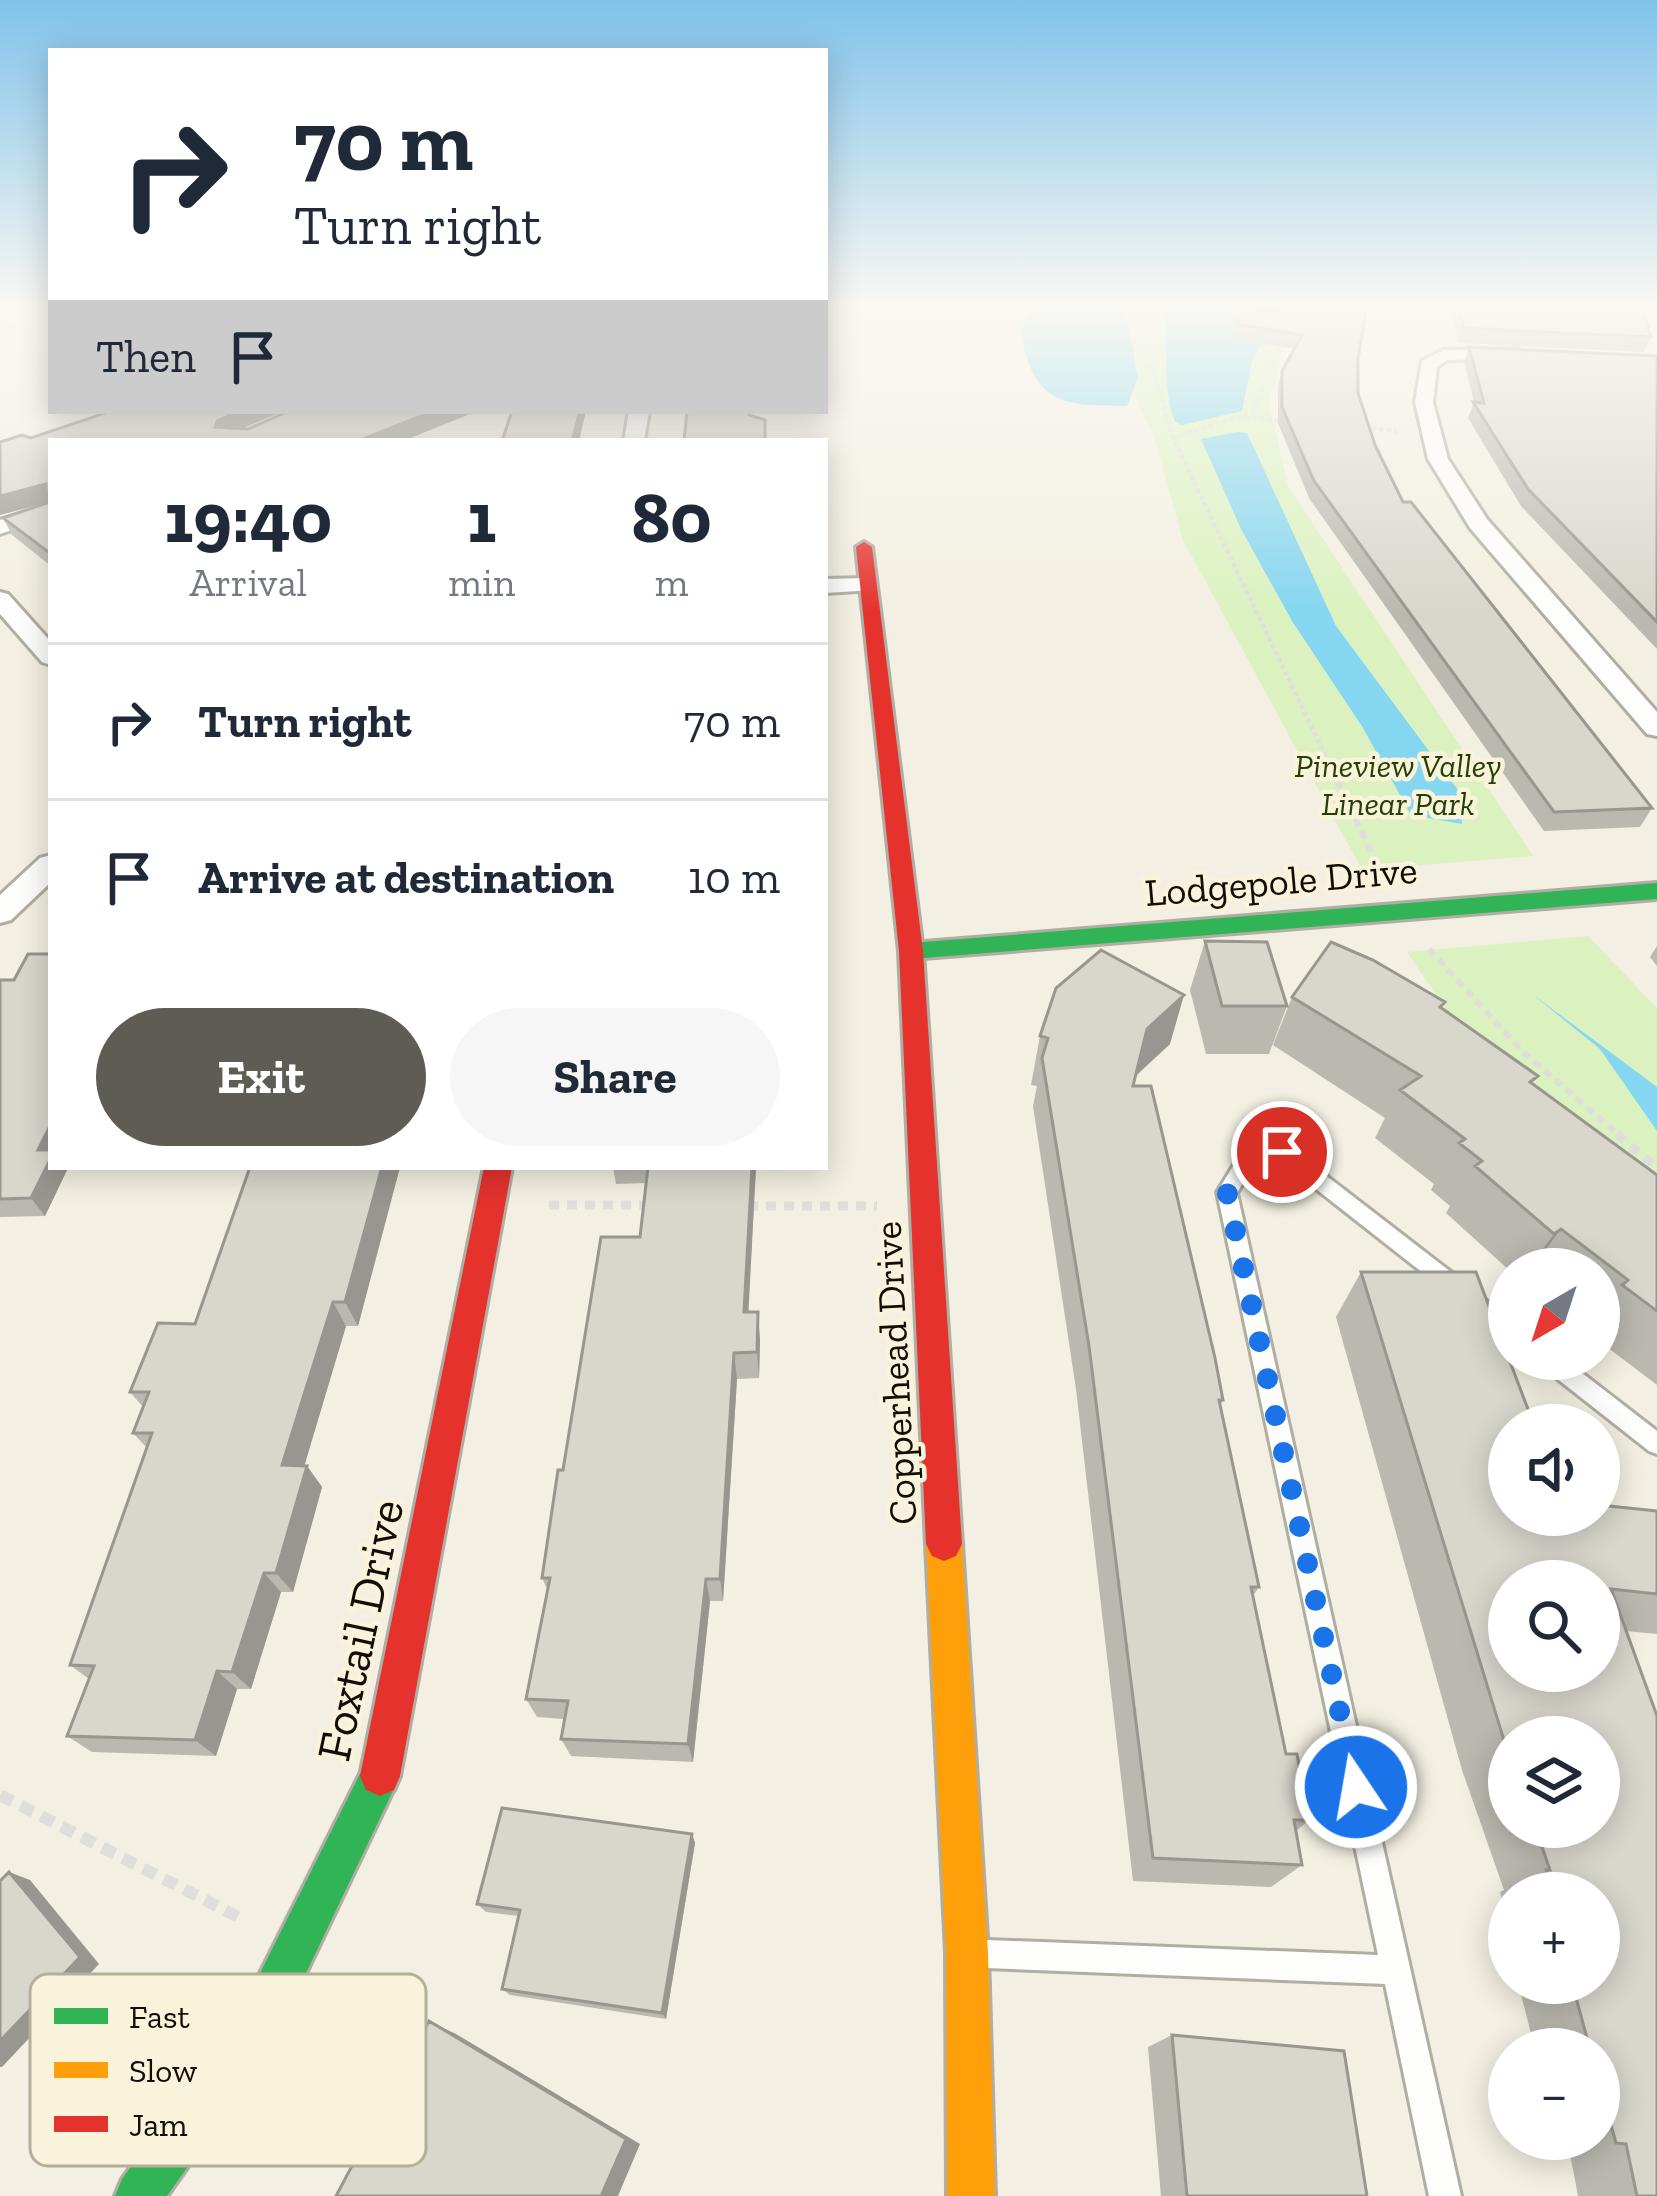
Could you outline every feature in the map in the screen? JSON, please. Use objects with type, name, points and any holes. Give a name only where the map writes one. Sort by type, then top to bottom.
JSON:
[{"type":"street","points":[[1425,407],[1438,459],[1478,523],[1657,728]]},
{"type":"street","points":[[0,527],[48,511]]},
{"type":"street","name":"Copperhead Drive","points":[[864,548],[911,951],[967,1953],[971,2196]]},
{"type":"street","points":[[828,586],[866,585]]},
{"type":"street","points":[[0,599],[48,654]]},
{"type":"street","points":[[0,913],[48,868]]},
{"type":"street","name":"Lodgepole Drive","points":[[911,951],[1657,891]]},
{"type":"street","name":"Foxtail Drive","points":[[283,1974],[379,1779],[497,1170]]},
{"type":"street","name":"Foxtail Drive","points":[[139,2196],[160,2166]]},
{"type":"lane","points":[[1445,2196],[1227,1192],[1247,1160],[1282,1152],[1488,1312]]},
{"type":"lane","points":[[1575,1380],[1657,1444]]},
{"type":"lane","points":[[967,1953],[1396,1970]]},
{"type":"path","points":[[1164,407],[1173,438],[1388,888]]},
{"type":"path","points":[[1173,438],[1254,407]]},
{"type":"path","points":[[1238,417],[1285,421]]},
{"type":"path","points":[[1357,428],[1405,432]]},
{"type":"path","points":[[1421,939],[1523,1052],[1657,1168]]},
{"type":"path","points":[[549,1205],[668,1205]]},
{"type":"path","points":[[739,1206],[925,1206]]},
{"type":"path","points":[[0,1795],[296,1948]]},
{"type":"green space","name":"Pineview Valley Linear Park","points":[[1140,407],[1270,407],[1288,486],[1533,856],[1362,870],[1183,540],[1154,437]]},
{"type":"green space","points":[[1588,936],[1657,1008],[1657,1232],[1497,1086],[1407,952]]},
{"type":"water","points":[[1171,407],[1243,407],[1182,425],[1175,422]]},
{"type":"water","points":[[1247,433],[1336,626],[1461,794],[1462,824],[1411,815],[1363,728],[1292,621],[1241,529],[1201,439]]},
{"type":"water","points":[[1532,994],[1657,1087],[1657,1131],[1600,1049]]},
{"type":"building","points":[[1282,407],[1363,407],[1403,502],[1411,502],[1652,808],[1554,812],[1314,481]]},
{"type":"building","points":[[1476,407],[1657,407],[1657,622],[1528,489]]},
{"type":"building","points":[[102,414],[233,414],[217,421],[215,427],[248,429],[282,414],[426,414],[366,438],[48,438],[48,552],[3,518],[47,503],[46,484],[0,496],[0,442],[22,435],[31,438]]},
{"type":"building","points":[[511,414],[579,414],[573,438],[503,438]]},
{"type":"building","points":[[687,414],[749,414],[765,420],[765,438],[684,438]]},
{"type":"building","points":[[1205,941],[1267,942],[1287,1006],[1222,1006]]},
{"type":"building","points":[[1331,942],[1373,960],[1445,1002],[1440,1007],[1538,1076],[1530,1082],[1657,1175],[1657,1311],[1622,1285],[1628,1280],[1620,1274],[1620,1248],[1586,1248],[1561,1229],[1554,1234],[1475,1166],[1482,1161],[1459,1143],[1465,1139],[1400,1090],[1421,1076],[1292,997]]},
{"type":"building","points":[[1101,950],[1184,995],[1147,1029],[1133,1086],[1151,1086],[1215,1358],[1223,1400],[1219,1400],[1259,1587],[1251,1587],[1286,1754],[1297,1754],[1309,1820],[1294,1820],[1302,1865],[1153,1858],[1089,1346],[1042,1058],[1048,1038],[1040,1036],[1056,988]]},
{"type":"building","points":[[28,954],[48,954],[48,1130],[38,1150],[48,1150],[48,1164],[31,1198],[0,1199],[0,980],[14,980]]},
{"type":"building","points":[[249,1170],[381,1170],[345,1302],[333,1302],[282,1465],[307,1466],[276,1573],[264,1573],[232,1672],[217,1671],[195,1740],[67,1736],[94,1666],[70,1665],[152,1433],[133,1433],[149,1392],[130,1392],[158,1323],[195,1324]]},
{"type":"building","points":[[648,1170],[752,1170],[744,1312],[758,1312],[757,1352],[734,1353],[720,1579],[706,1579],[688,1744],[561,1739],[568,1701],[526,1699],[550,1578],[542,1578],[558,1470],[563,1470],[601,1237],[640,1237]]},
{"type":"building","points":[[1361,1272],[1476,1272],[1488,1304],[1488,1380],[1517,1380],[1526,1404],[1488,1404],[1488,1536],[1620,1536],[1620,1507],[1657,1511],[1657,1594],[1620,1590],[1620,1560],[1488,1560],[1488,1688]]},
{"type":"building","points":[[1620,1614],[1657,1716],[1657,2196],[1637,2196],[1626,2144],[1620,2143],[1620,2028],[1584,2028],[1578,2004],[1620,2004],[1620,1872],[1546,1870],[1550,1870],[1542,1848],[1620,1848],[1620,1716],[1496,1716],[1489,1692],[1620,1692]]},
{"type":"building","points":[[502,1808],[692,1834],[662,2013],[502,1989],[520,1910],[477,1904]]},
{"type":"building","points":[[9,1872],[80,1957],[64,1974],[30,1974],[30,2010],[0,2041],[0,1881]]},
{"type":"building","points":[[429,2021],[626,2139],[601,2196],[336,2196],[352,2166],[426,2166]]},
{"type":"building","points":[[1172,2035],[1344,2051],[1367,2196],[1187,2196]]},
{"type":"traffic: fast","points":[[911,951],[1657,891]]},
{"type":"traffic: fast","points":[[283,1974],[380,1776]]},
{"type":"traffic: fast","points":[[139,2196],[160,2166]]},
{"type":"traffic: slow","points":[[944,1544],[967,1953],[971,2196]]},
{"type":"traffic: jam","points":[[864,547],[911,951],[944,1544]]},
{"type":"traffic: jam","points":[[380,1776],[497,1170]]},
{"type":"route","points":[[1282,1152],[1247,1160],[1227,1192],[1356,1787]]}]
